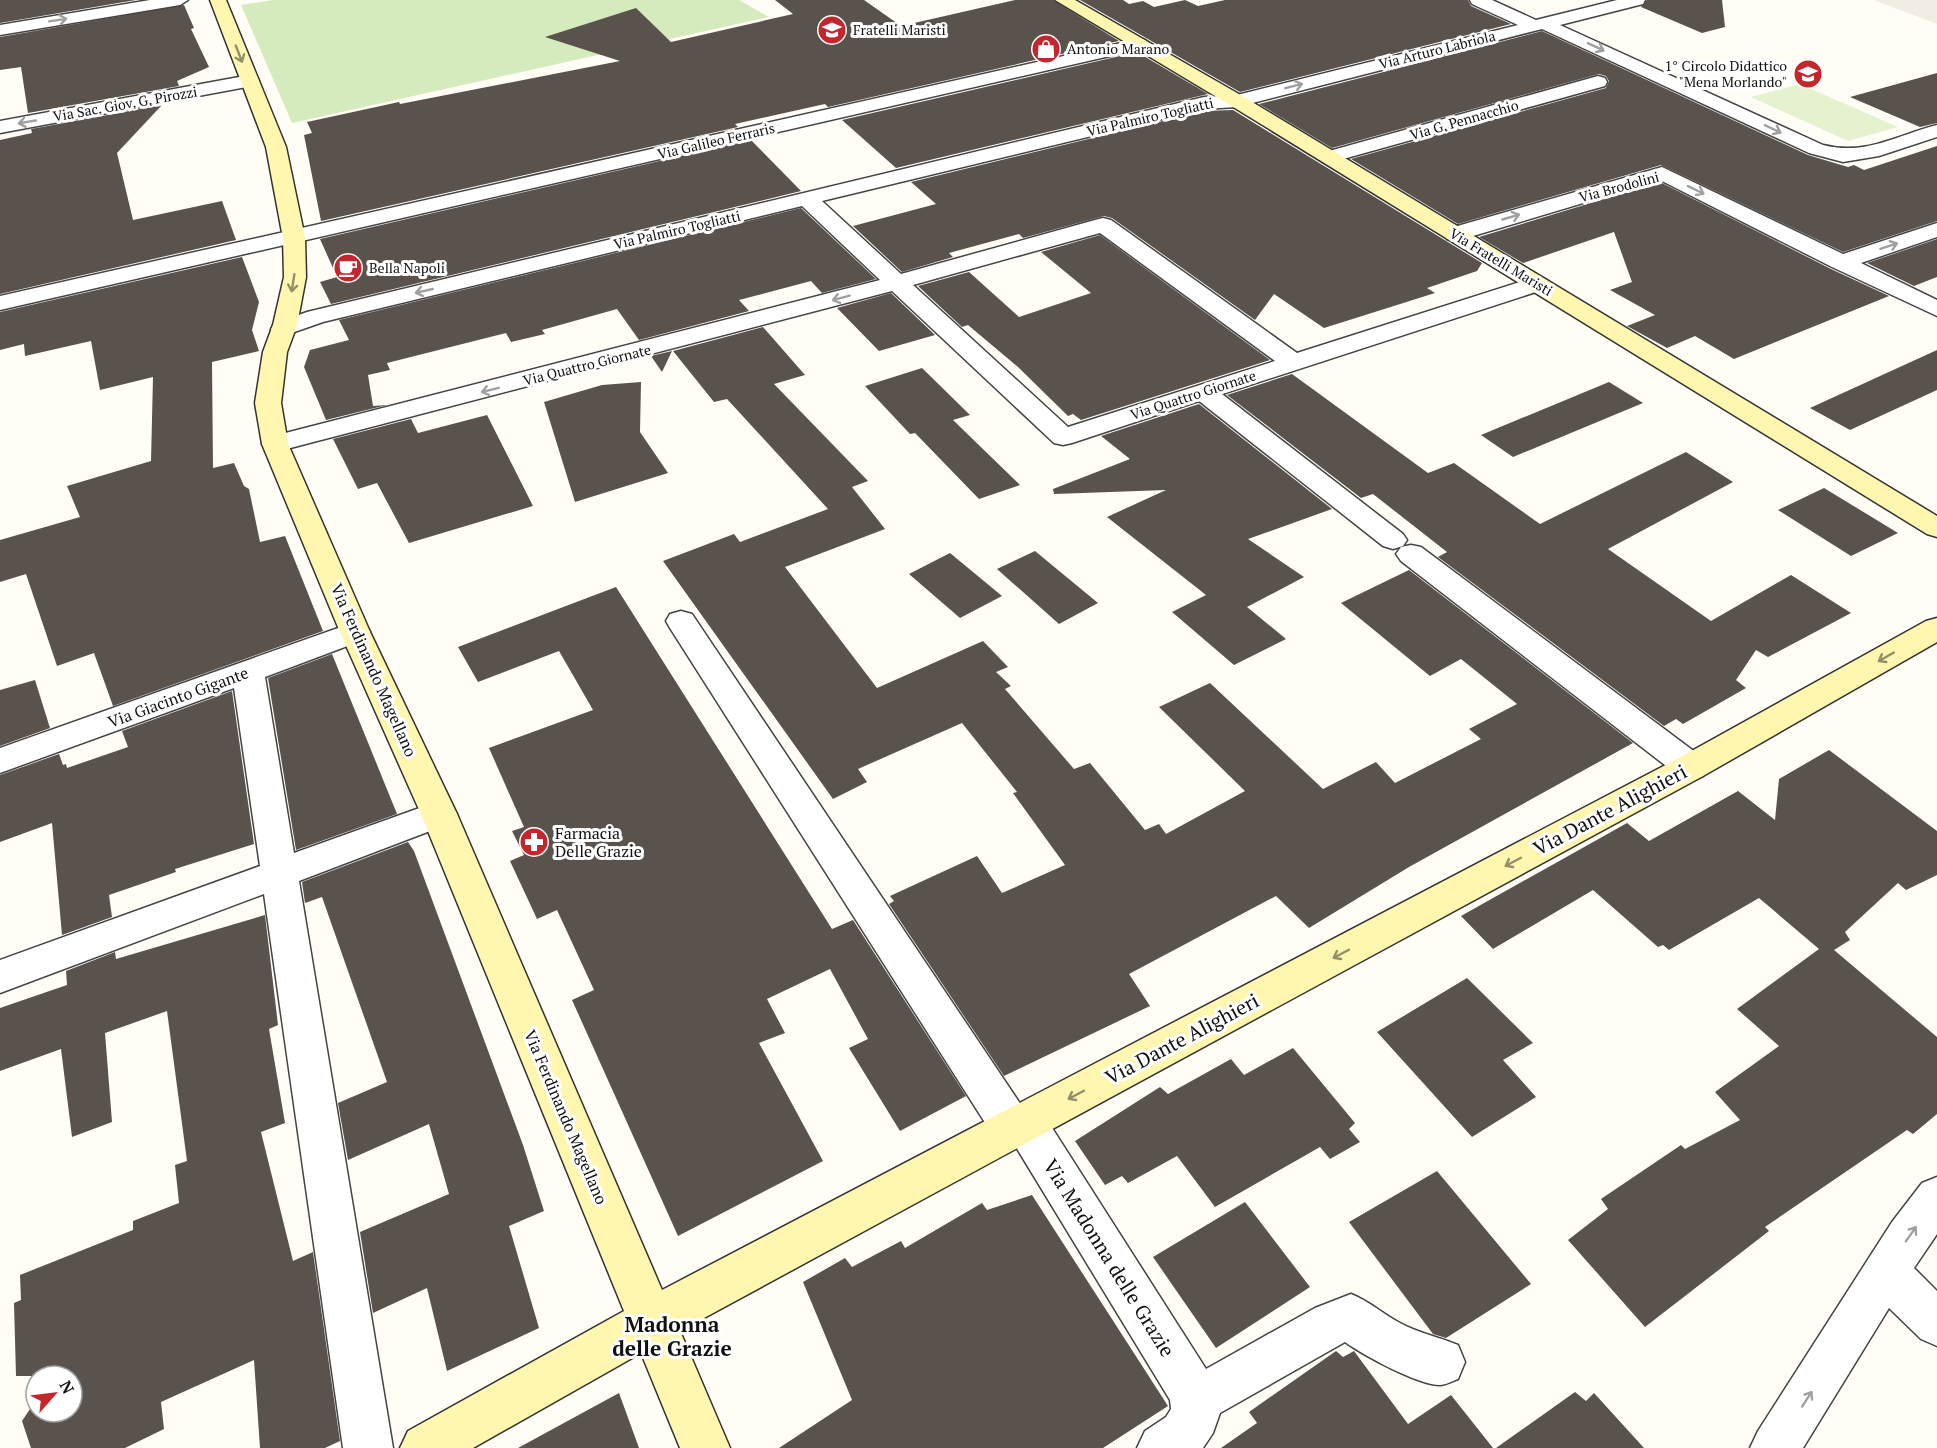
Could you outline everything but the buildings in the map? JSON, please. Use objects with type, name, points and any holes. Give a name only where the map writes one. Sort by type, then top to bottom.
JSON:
[{"type":"street","points":[[0,30],[180,0]]},
{"type":"street","name":"Via Ferdinando Magellano","points":[[218,0],[276,147],[294,238],[295,277],[283,329],[275,352],[268,403],[275,444],[355,632],[439,814],[653,1321]]},
{"type":"street","name":"Via Fratelli Maristi","points":[[1063,0],[1237,101],[1937,528]]},
{"type":"street","points":[[1478,0],[1538,24],[1816,149],[1843,156],[1872,152],[1937,131]]},
{"type":"street","name":"Via Arturo Labriola","points":[[1237,101],[1637,0]]},
{"type":"street","name":"Via Galileo Ferraris","points":[[0,303],[294,238],[1139,44]]},
{"type":"street","name":"Via Sac. Giov. G. Pirozzi","points":[[0,127],[250,81]]},
{"type":"street","name":"Via G. Pennacchio","points":[[1329,157],[1598,82]]},
{"type":"street","name":"Via Palmiro Togliatti","points":[[283,329],[320,332],[813,205],[1217,112],[1237,101]]},
{"type":"street","name":"Via Brodolini","points":[[1455,234],[1662,173],[1937,309]]},
{"type":"street","name":"Via Quattro Giornate","points":[[813,205],[1063,437],[1537,284]]},
{"type":"street","points":[[897,283],[1102,225],[1294,363]]},
{"type":"street","points":[[1840,262],[1937,230]]},
{"type":"street","name":"Via Quattro Giornate","points":[[275,444],[610,360],[897,283]]},
{"type":"street","points":[[1203,392],[1691,767]]},
{"type":"street","name":"Via Madonna delle Grazie","points":[[681,621],[1019,1126],[1194,1394]]},
{"type":"street","name":"Via Dante Alighieri","points":[[425,1448],[653,1321],[1691,767],[1937,628]]},
{"type":"street","name":"Via Giacinto Gigante","points":[[0,761],[355,632]]},
{"type":"street","points":[[248,672],[368,1448]]},
{"type":"street","points":[[0,977],[439,814]]},
{"type":"street","points":[[1775,1448],[1887,1274],[1908,1237],[1937,1198]]},
{"type":"street","points":[[1887,1274],[1937,1323]]},
{"type":"street","points":[[1162,1448],[1183,1434],[1196,1416],[1194,1394],[1212,1392],[1331,1324],[1351,1317],[1367,1331],[1402,1351],[1441,1362]]},
{"type":"street","points":[[653,1321],[705,1448]]},
{"type":"green space","points":[[273,0],[739,0],[769,17],[292,123],[241,5]]},
{"type":"green space","points":[[1800,84],[1898,127],[1848,141],[1751,97]]},
{"type":"shaded area","points":[[1874,0],[1937,0],[1937,24]]},
{"type":"place","name":"Fratelli Maristi","points":[[832,30]]},
{"type":"place","name":"Antonio Marano","points":[[1046,49]]},
{"type":"place","name":"1° Circolo Didattico \"Mena Morlando\"","points":[[1808,74]]},
{"type":"place","name":"Bella Napoli","points":[[348,268]]},
{"type":"place","name":"Farmacia Delle Grazie","points":[[534,842]]},
{"type":"district","name":"Madonna delle Grazie","points":[[672,1337]]}]
